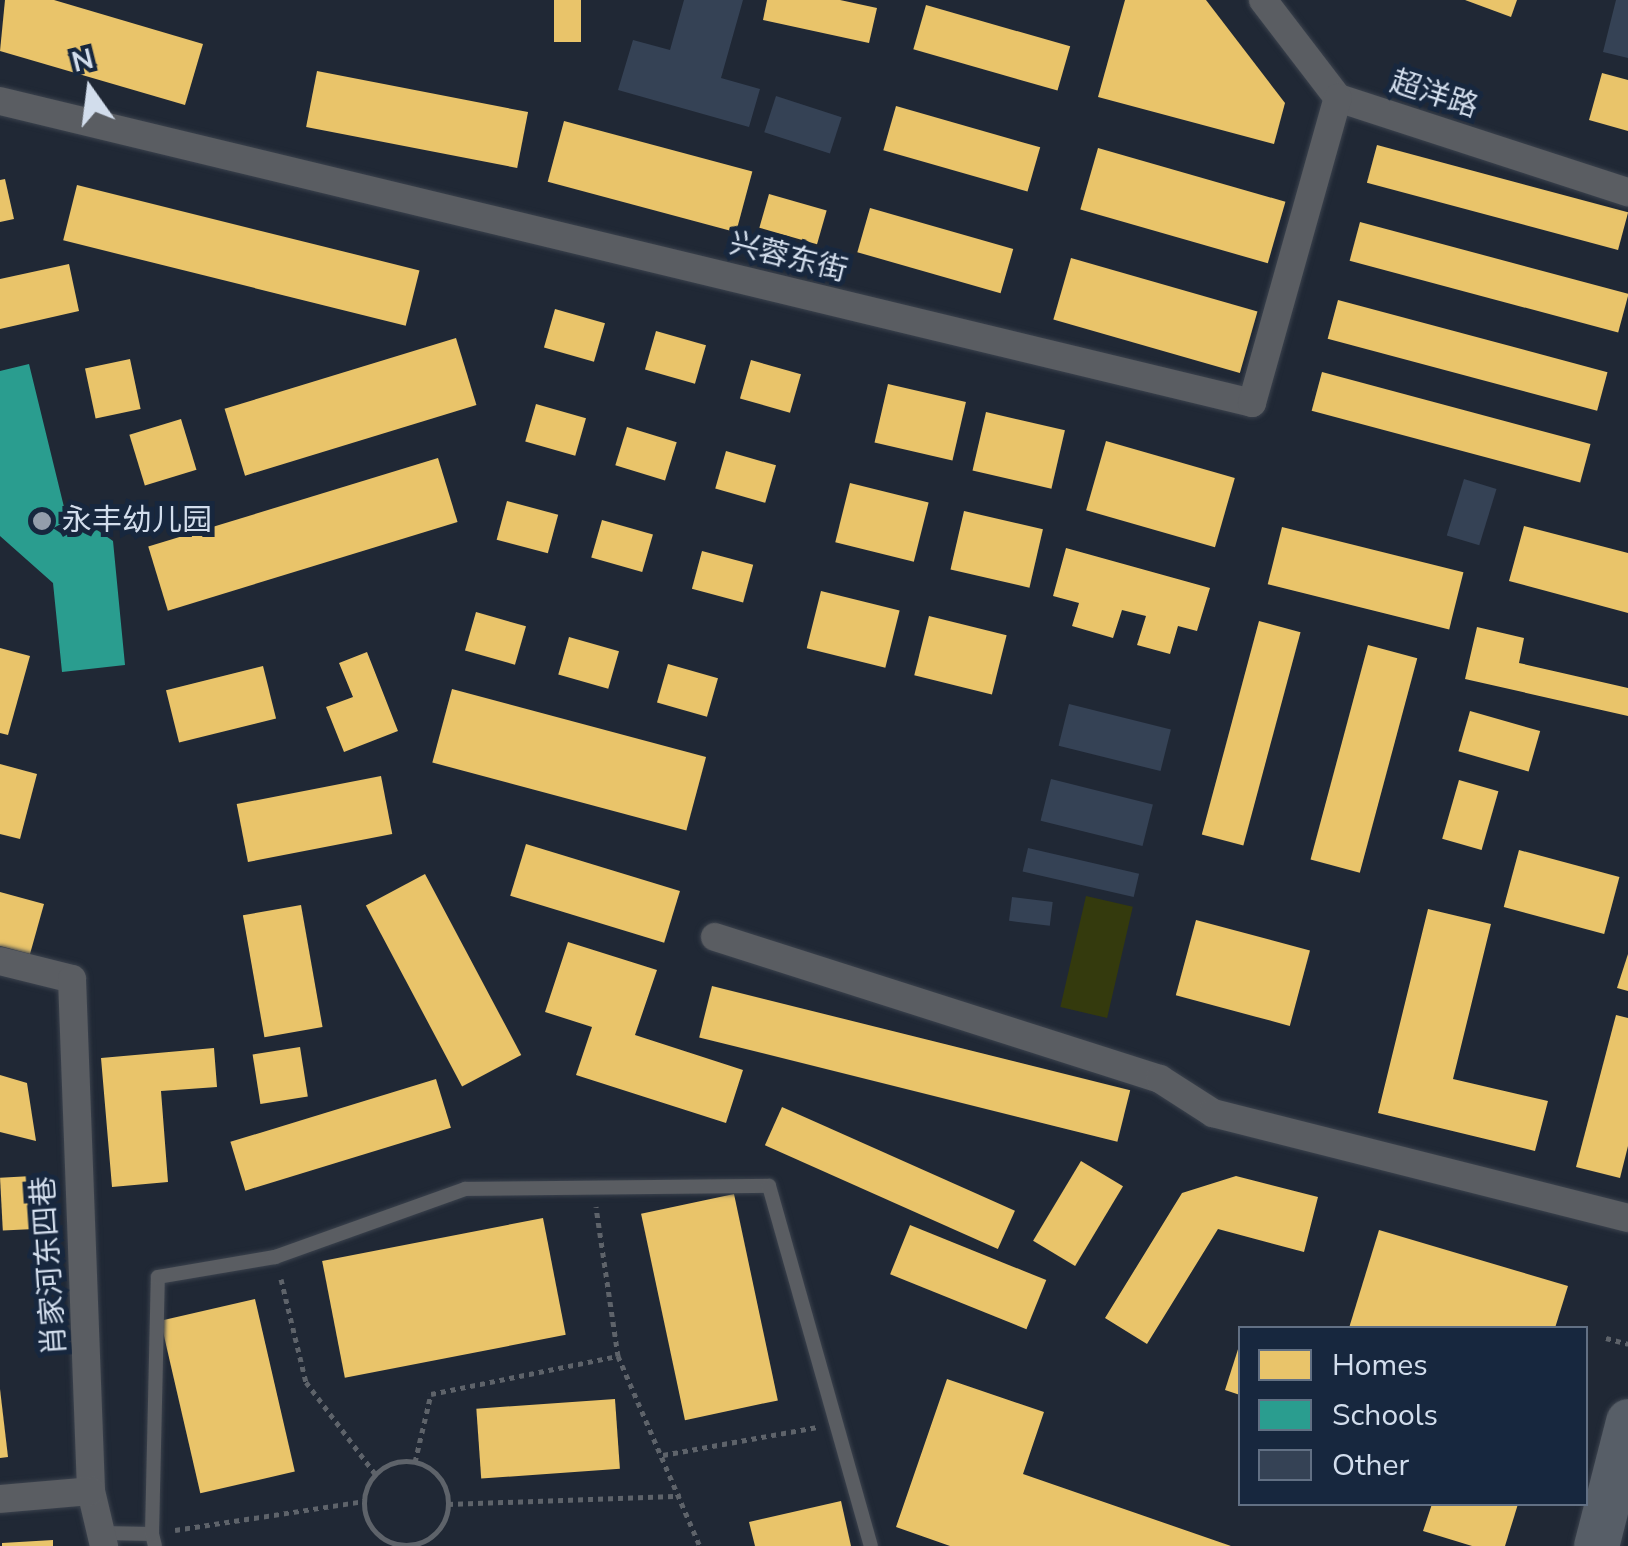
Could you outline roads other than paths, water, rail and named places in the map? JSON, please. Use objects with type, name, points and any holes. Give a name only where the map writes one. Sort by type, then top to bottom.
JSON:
[{"type":"main road","points":[[1596,1546],[1628,1420]]},
{"type":"street","points":[[1263,0],[1338,98]]},
{"type":"street","name":"兴蓉东街","points":[[0,100],[1252,404],[1338,98]]},
{"type":"street","name":"超洋路","points":[[1338,98],[1628,192]]},
{"type":"street","points":[[714,938],[1160,1079],[1213,1113],[1628,1218]]},
{"type":"street","name":"肖家河东四巷","points":[[0,960],[72,980],[91,1491],[103,1540]]},
{"type":"street","points":[[0,1498],[91,1491]]},
{"type":"lane","points":[[103,1540],[154,1540],[158,1277],[276,1257],[466,1189],[769,1186],[871,1546]]},
{"type":"place","name":"永丰幼儿园","points":[[42,521]]}]
